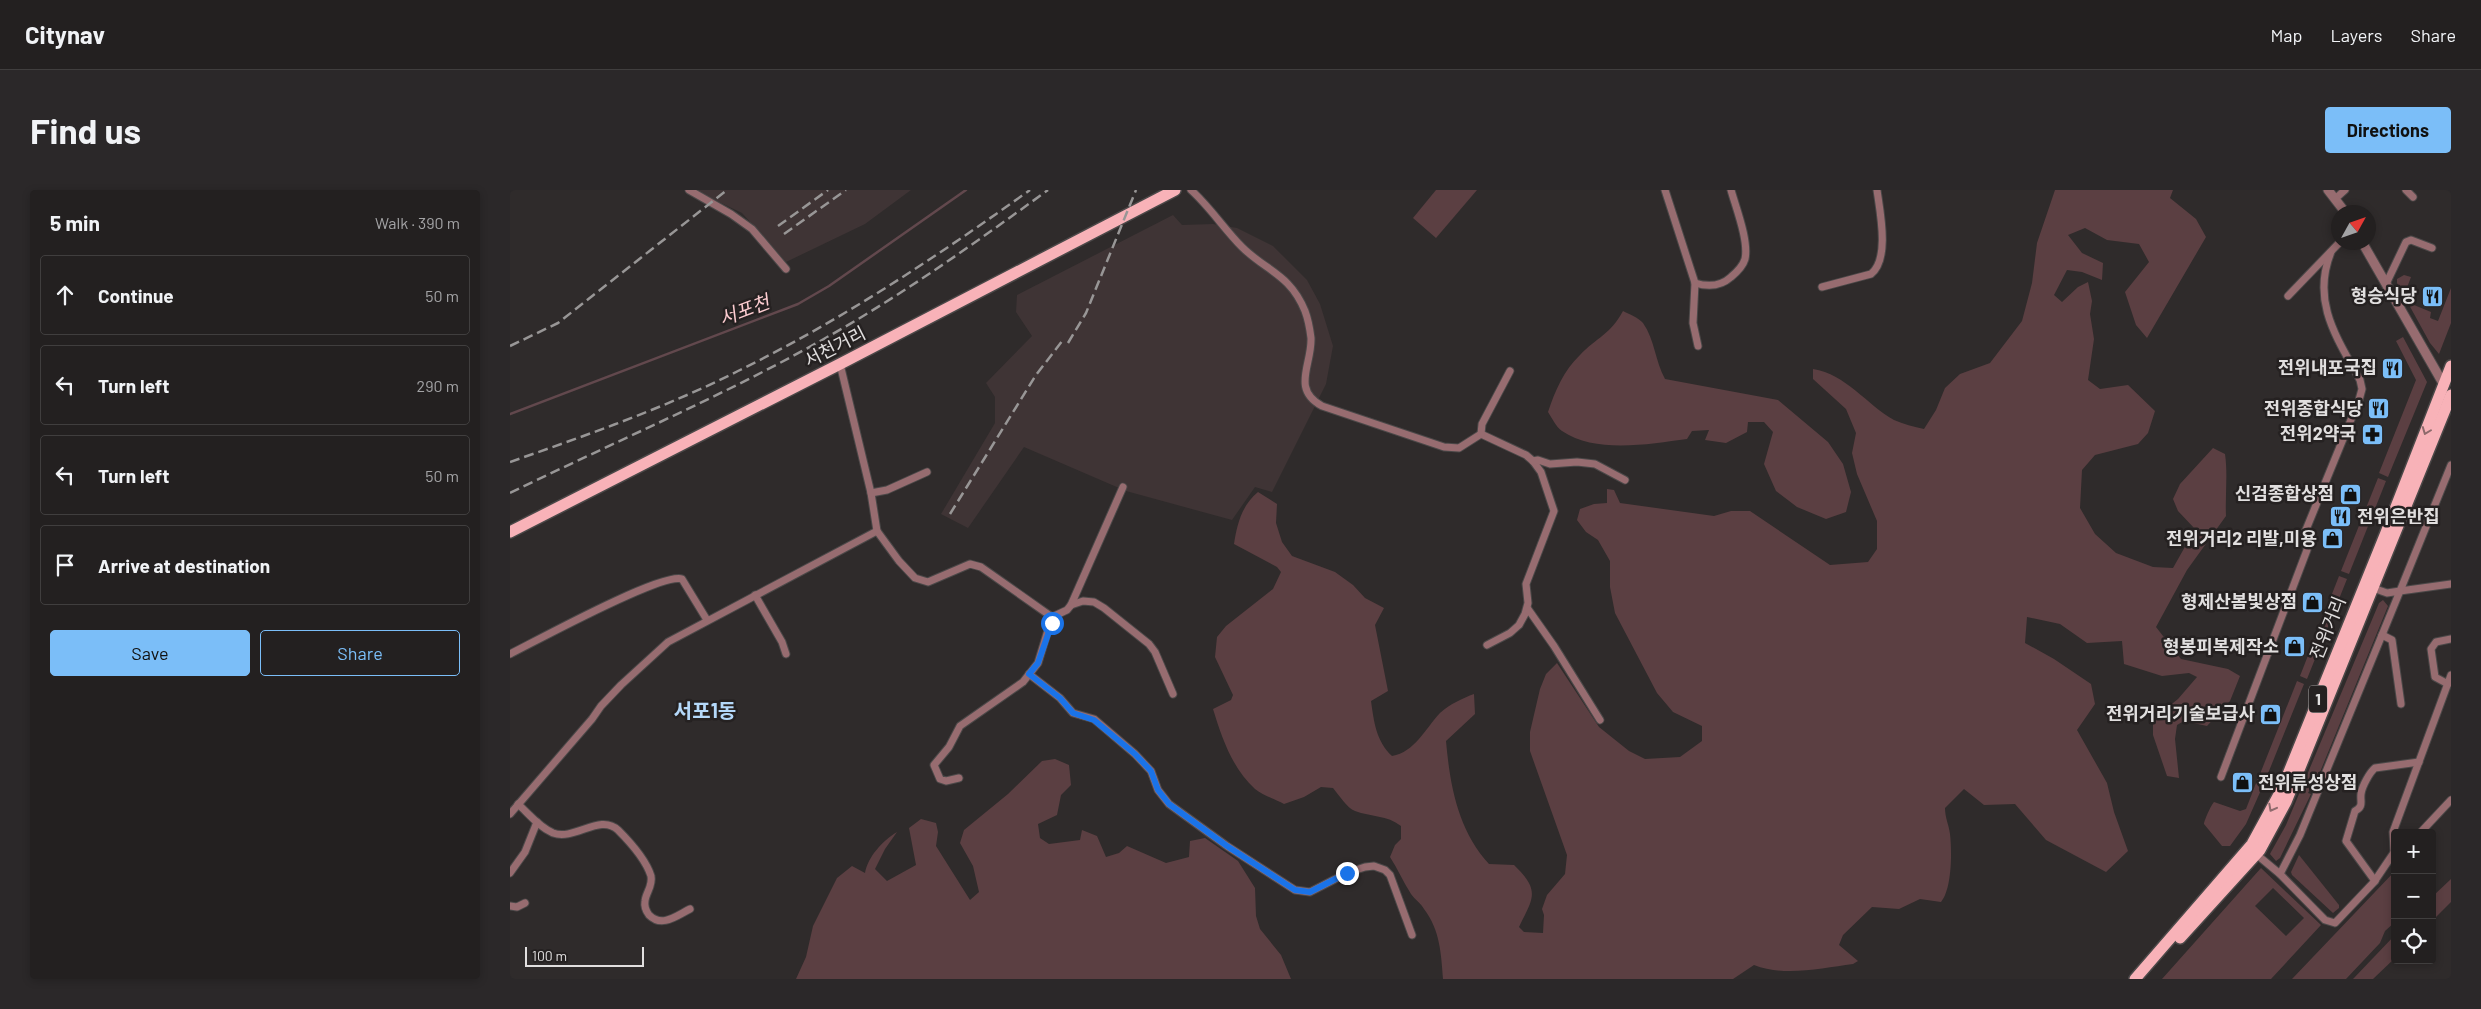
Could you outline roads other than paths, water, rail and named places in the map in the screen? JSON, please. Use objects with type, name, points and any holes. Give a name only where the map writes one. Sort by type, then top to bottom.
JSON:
[{"type":"main road","name":"서천거리","points":[[510,532],[840,364],[1175,190]]},
{"type":"main road","name":"전위거리","points":[[2135,979],[2252,844],[2282,789],[2451,366]]},
{"type":"main road","name":"전위거리","points":[[2144,979],[2256,854],[2286,802],[2451,395]]},
{"type":"street","points":[[689,190],[731,214],[752,229],[786,269]]},
{"type":"street","points":[[1191,190],[1203,201],[1243,248],[1281,276],[1295,293],[1306,312],[1311,338],[1304,376],[1306,392],[1311,400],[1322,406],[1444,447],[1459,448],[1481,434]]},
{"type":"street","points":[[1665,190],[1695,283],[1693,323],[1698,346]]},
{"type":"street","points":[[1695,283],[1719,285],[1739,270],[1745,259],[1745,244],[1731,190]]},
{"type":"street","points":[[1822,287],[1871,274],[1877,269],[1882,250],[1877,190]]},
{"type":"street","points":[[2328,190],[2340,205]]},
{"type":"street","points":[[2336,199],[2345,190]]},
{"type":"street","points":[[2406,190],[2413,196]]},
{"type":"street","points":[[2386,284],[2406,242],[2411,240],[2432,248]]},
{"type":"street","points":[[2367,250],[2444,385]]},
{"type":"street","points":[[2288,296],[2331,252]]},
{"type":"street","points":[[2221,777],[2307,550],[2303,537],[2362,389],[2360,380],[2326,313],[2324,276],[2331,252]]},
{"type":"street","points":[[840,364],[871,493],[877,530],[899,562],[915,578],[928,582],[970,564],[981,568],[1052,617]]},
{"type":"street","points":[[1481,434],[1482,424],[1510,371]]},
{"type":"street","points":[[1481,434],[1526,455],[1534,461],[1541,472],[1554,511],[1526,584],[1528,609],[1554,646],[1600,720]]},
{"type":"street","points":[[1534,461],[1538,460],[1550,464],[1577,462],[1595,464],[1625,480]]},
{"type":"street","points":[[2280,874],[2300,835],[2451,465]]},
{"type":"street","points":[[871,493],[887,490],[927,472]]},
{"type":"street","points":[[1052,617],[1067,610],[1071,605],[1123,487]]},
{"type":"street","points":[[510,814],[621,685],[668,642],[877,530]]},
{"type":"street","points":[[510,654],[612,603],[670,578],[682,579],[707,620]]},
{"type":"street","points":[[2373,588],[2387,593],[2451,584]]},
{"type":"street","points":[[755,595],[782,642],[786,654]]},
{"type":"street","points":[[1071,605],[1094,602],[1149,644],[1155,652],[1172,694]]},
{"type":"street","points":[[1487,645],[1510,634],[1520,625],[1528,609]]},
{"type":"street","points":[[959,778],[946,781],[940,779],[934,765],[949,746],[960,726],[1024,682],[1038,663],[1052,617]]},
{"type":"street","points":[[2382,635],[2392,640],[2401,704]]},
{"type":"street","points":[[2448,684],[2435,677],[2431,648],[2436,642],[2451,639]]},
{"type":"street","points":[[1029,674],[1060,698],[1073,713],[1094,720],[1135,754],[1151,771],[1158,790],[1169,804],[1227,846],[1295,890],[1310,892],[1347,873],[1365,867],[1385,870],[1390,875],[1412,935]]},
{"type":"street","points":[[2394,829],[2451,676]]},
{"type":"street","points":[[2375,881],[2345,837],[2355,811],[2360,808],[2363,800],[2361,794],[2371,770],[2419,762]]},
{"type":"street","points":[[2424,829],[2451,800]]},
{"type":"street","points":[[518,804],[537,822],[553,833],[566,835],[604,823],[610,824],[634,849],[651,876],[651,886],[645,900],[648,913],[656,921],[666,922],[690,909]]},
{"type":"street","points":[[510,873],[525,852],[537,822]]},
{"type":"street","points":[[2256,854],[2280,874],[2330,923],[2335,923],[2375,881],[2391,856]]},
{"type":"street","points":[[510,906],[517,907],[525,903]]},
{"type":"waterway","name":"서포천","points":[[510,414],[798,304],[829,286],[966,190]]},
{"type":"railway","points":[[510,346],[558,323],[727,190]]},
{"type":"railway","points":[[778,226],[828,190]]},
{"type":"railway","points":[[784,234],[846,190]]},
{"type":"railway","points":[[510,462],[654,409],[777,351],[888,286],[1030,190]]},
{"type":"railway","points":[[510,493],[745,381],[822,340],[909,287],[1048,190]]},
{"type":"railway","points":[[1068,343],[1086,313],[1136,190]]},
{"type":"railway","points":[[950,514],[1036,375],[1063,340]]},
{"type":"place","name":"형승식당","points":[[2433,296]]},
{"type":"place","name":"전위내포국집","points":[[2393,368]]},
{"type":"place","name":"전위종합식당","points":[[2379,409]]},
{"type":"place","name":"전위2약국","points":[[2372,434]]},
{"type":"place","name":"신검종합상점","points":[[2350,494]]},
{"type":"place","name":"전위은반집","points":[[2341,517]]},
{"type":"place","name":"전위거리2 리발,미용","points":[[2333,539]]},
{"type":"place","name":"형제산봄빛상점","points":[[2313,602]]},
{"type":"place","name":"형봉피복제작소","points":[[2295,647]]},
{"type":"place","name":"전위거리기술보급사","points":[[2271,714]]},
{"type":"place","name":"전위류성상점","points":[[2242,783]]},
{"type":"district","name":"서포1동","points":[[705,711]]}]
